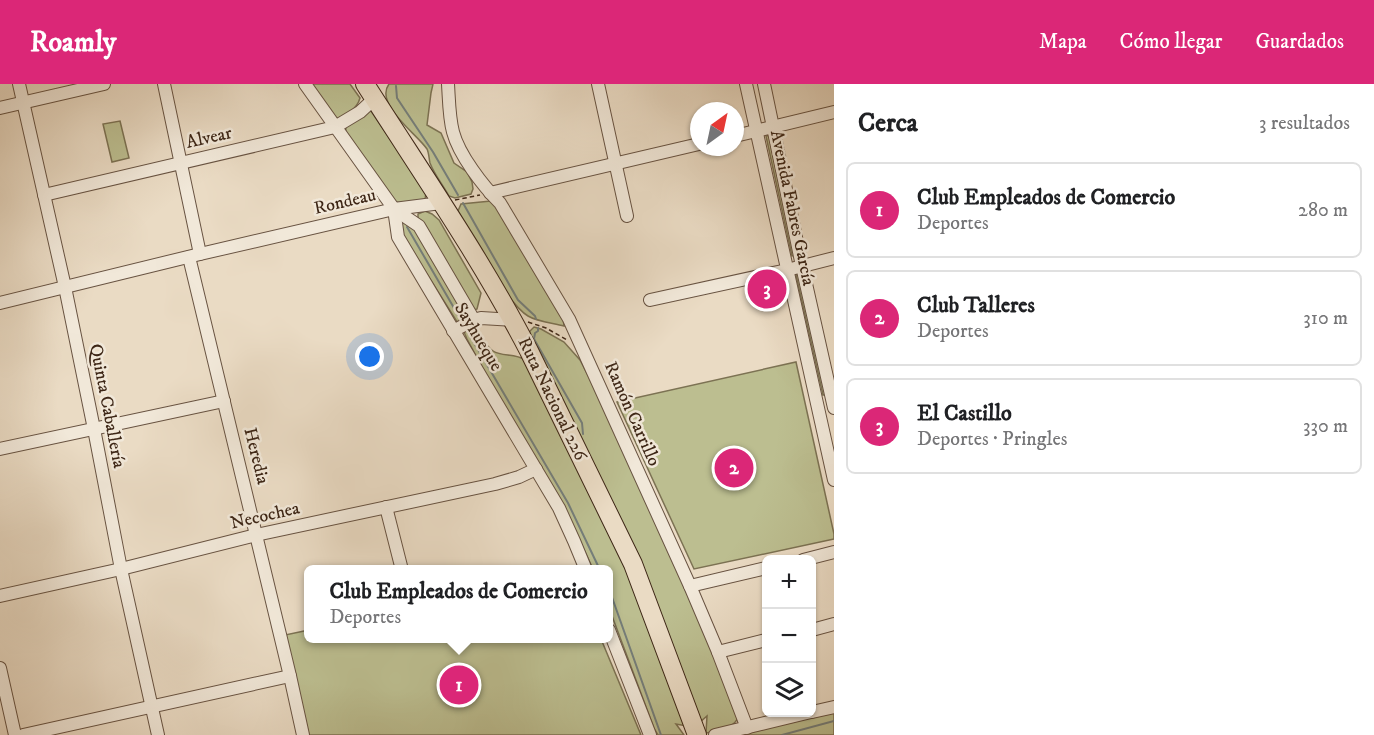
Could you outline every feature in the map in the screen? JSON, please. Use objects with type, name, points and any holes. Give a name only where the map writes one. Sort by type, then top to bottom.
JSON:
[{"type":"highway","name":"Ruta Nacional 226","points":[[369,91],[513,320],[633,564],[694,728]]},
{"type":"street","name":"Quinta Caballería","points":[[19,84],[65,287],[121,569],[158,735]]},
{"type":"street","points":[[0,108],[104,84]]},
{"type":"street","name":"Heredia","points":[[164,84],[181,163],[195,255],[224,401],[303,735]]},
{"type":"street","name":"Sayhueque","points":[[305,84],[394,209],[398,237],[559,508],[584,565]]},
{"type":"street","name":"Ramón Carrillo","points":[[448,84],[453,130],[458,147],[465,160],[500,203],[569,319],[690,586],[747,729]]},
{"type":"street","points":[[598,84],[627,216]]},
{"type":"street","name":"Avenida Fabres García","points":[[746,84],[834,480]]},
{"type":"street","name":"Avenida Fabres García","points":[[764,84],[834,406]]},
{"type":"street","name":"Alvear","points":[[45,195],[335,127],[360,112],[369,91]]},
{"type":"street","points":[[744,134],[834,112]]},
{"type":"street","points":[[490,193],[690,146]]},
{"type":"street","name":"Rondeau","points":[[0,303],[394,209],[441,203]]},
{"type":"street","points":[[394,209],[419,226],[474,320]]},
{"type":"street","points":[[650,300],[834,258]]},
{"type":"street","points":[[453,331],[481,318],[513,320]]},
{"type":"street","points":[[0,449],[224,401]]},
{"type":"street","points":[[817,407],[834,406]]},
{"type":"street","name":"Necochea","points":[[0,596],[256,535],[495,484],[536,469]]},
{"type":"street","points":[[387,507],[401,565]]},
{"type":"street","points":[[816,557],[834,552]]},
{"type":"street","points":[[690,586],[762,569]]},
{"type":"street","points":[[816,629],[834,624]]},
{"type":"street","points":[[613,640],[650,735]]},
{"type":"street","points":[[718,652],[762,641]]},
{"type":"street","points":[[0,668],[15,735]]},
{"type":"street","points":[[23,735],[290,676]]},
{"type":"street","points":[[816,711],[834,707]]},
{"type":"street","points":[[715,735],[792,717]]},
{"type":"path","points":[[441,203],[490,193]]},
{"type":"path","points":[[513,320],[528,321],[546,328],[565,338],[585,353]]},
{"type":"green space","points":[[308,84],[350,84],[360,98],[349,113],[332,119]]},
{"type":"green space","points":[[389,84],[433,84],[427,125],[441,133],[454,163],[467,172],[472,182],[471,194],[455,198],[449,196],[430,163],[427,149],[399,118],[387,100],[386,92]]},
{"type":"green space","points":[[365,111],[371,111],[426,192],[425,200],[392,202],[345,137],[346,127]]},
{"type":"green space","points":[[120,121],[129,158],[112,162],[103,124]]},
{"type":"green space","points":[[771,135],[798,255],[792,256],[766,136]]},
{"type":"green space","points":[[491,201],[499,206],[563,318],[564,326],[532,318],[519,309],[490,268],[458,211],[461,204]]},
{"type":"green space","points":[[425,211],[439,220],[481,293],[477,309],[472,311],[418,220],[418,214]]},
{"type":"green space","points":[[399,218],[415,229],[470,318],[459,325],[403,236]]},
{"type":"green space","points":[[801,274],[828,394],[823,395],[796,275]]},
{"type":"green space","points":[[534,327],[564,342],[580,360],[603,404],[739,716],[729,727],[706,733],[707,716],[699,723],[529,336]]},
{"type":"green space","points":[[470,328],[474,329],[493,351],[525,360],[586,481],[632,583],[687,726],[676,724],[684,735],[658,735],[654,728],[613,619],[613,565],[591,565],[557,497],[503,406],[464,332]]},
{"type":"green space","points":[[796,362],[834,539],[694,569],[617,402]]},
{"type":"green space","points":[[304,631],[304,643],[603,643],[641,735],[309,735],[285,635]]},
{"type":"green space","points":[[834,711],[834,735],[744,735],[816,717]]},
{"type":"waterway","points":[[396,86],[397,98],[458,195]]},
{"type":"waterway","points":[[463,203],[518,300],[536,319]]},
{"type":"waterway","points":[[407,227],[461,320]]},
{"type":"waterway","points":[[538,328],[534,339],[582,423],[583,434]]},
{"type":"waterway","points":[[466,329],[568,503],[598,565]]},
{"type":"waterway","points":[[613,600],[661,735]]},
{"type":"waterway","points":[[782,735],[834,721]]},
{"type":"place","name":"El Castillo","points":[[767,289]]},
{"type":"place","name":"Club Talleres","points":[[734,468]]},
{"type":"place","name":"Club Empleados de Comercio","points":[[459,685]]}]
